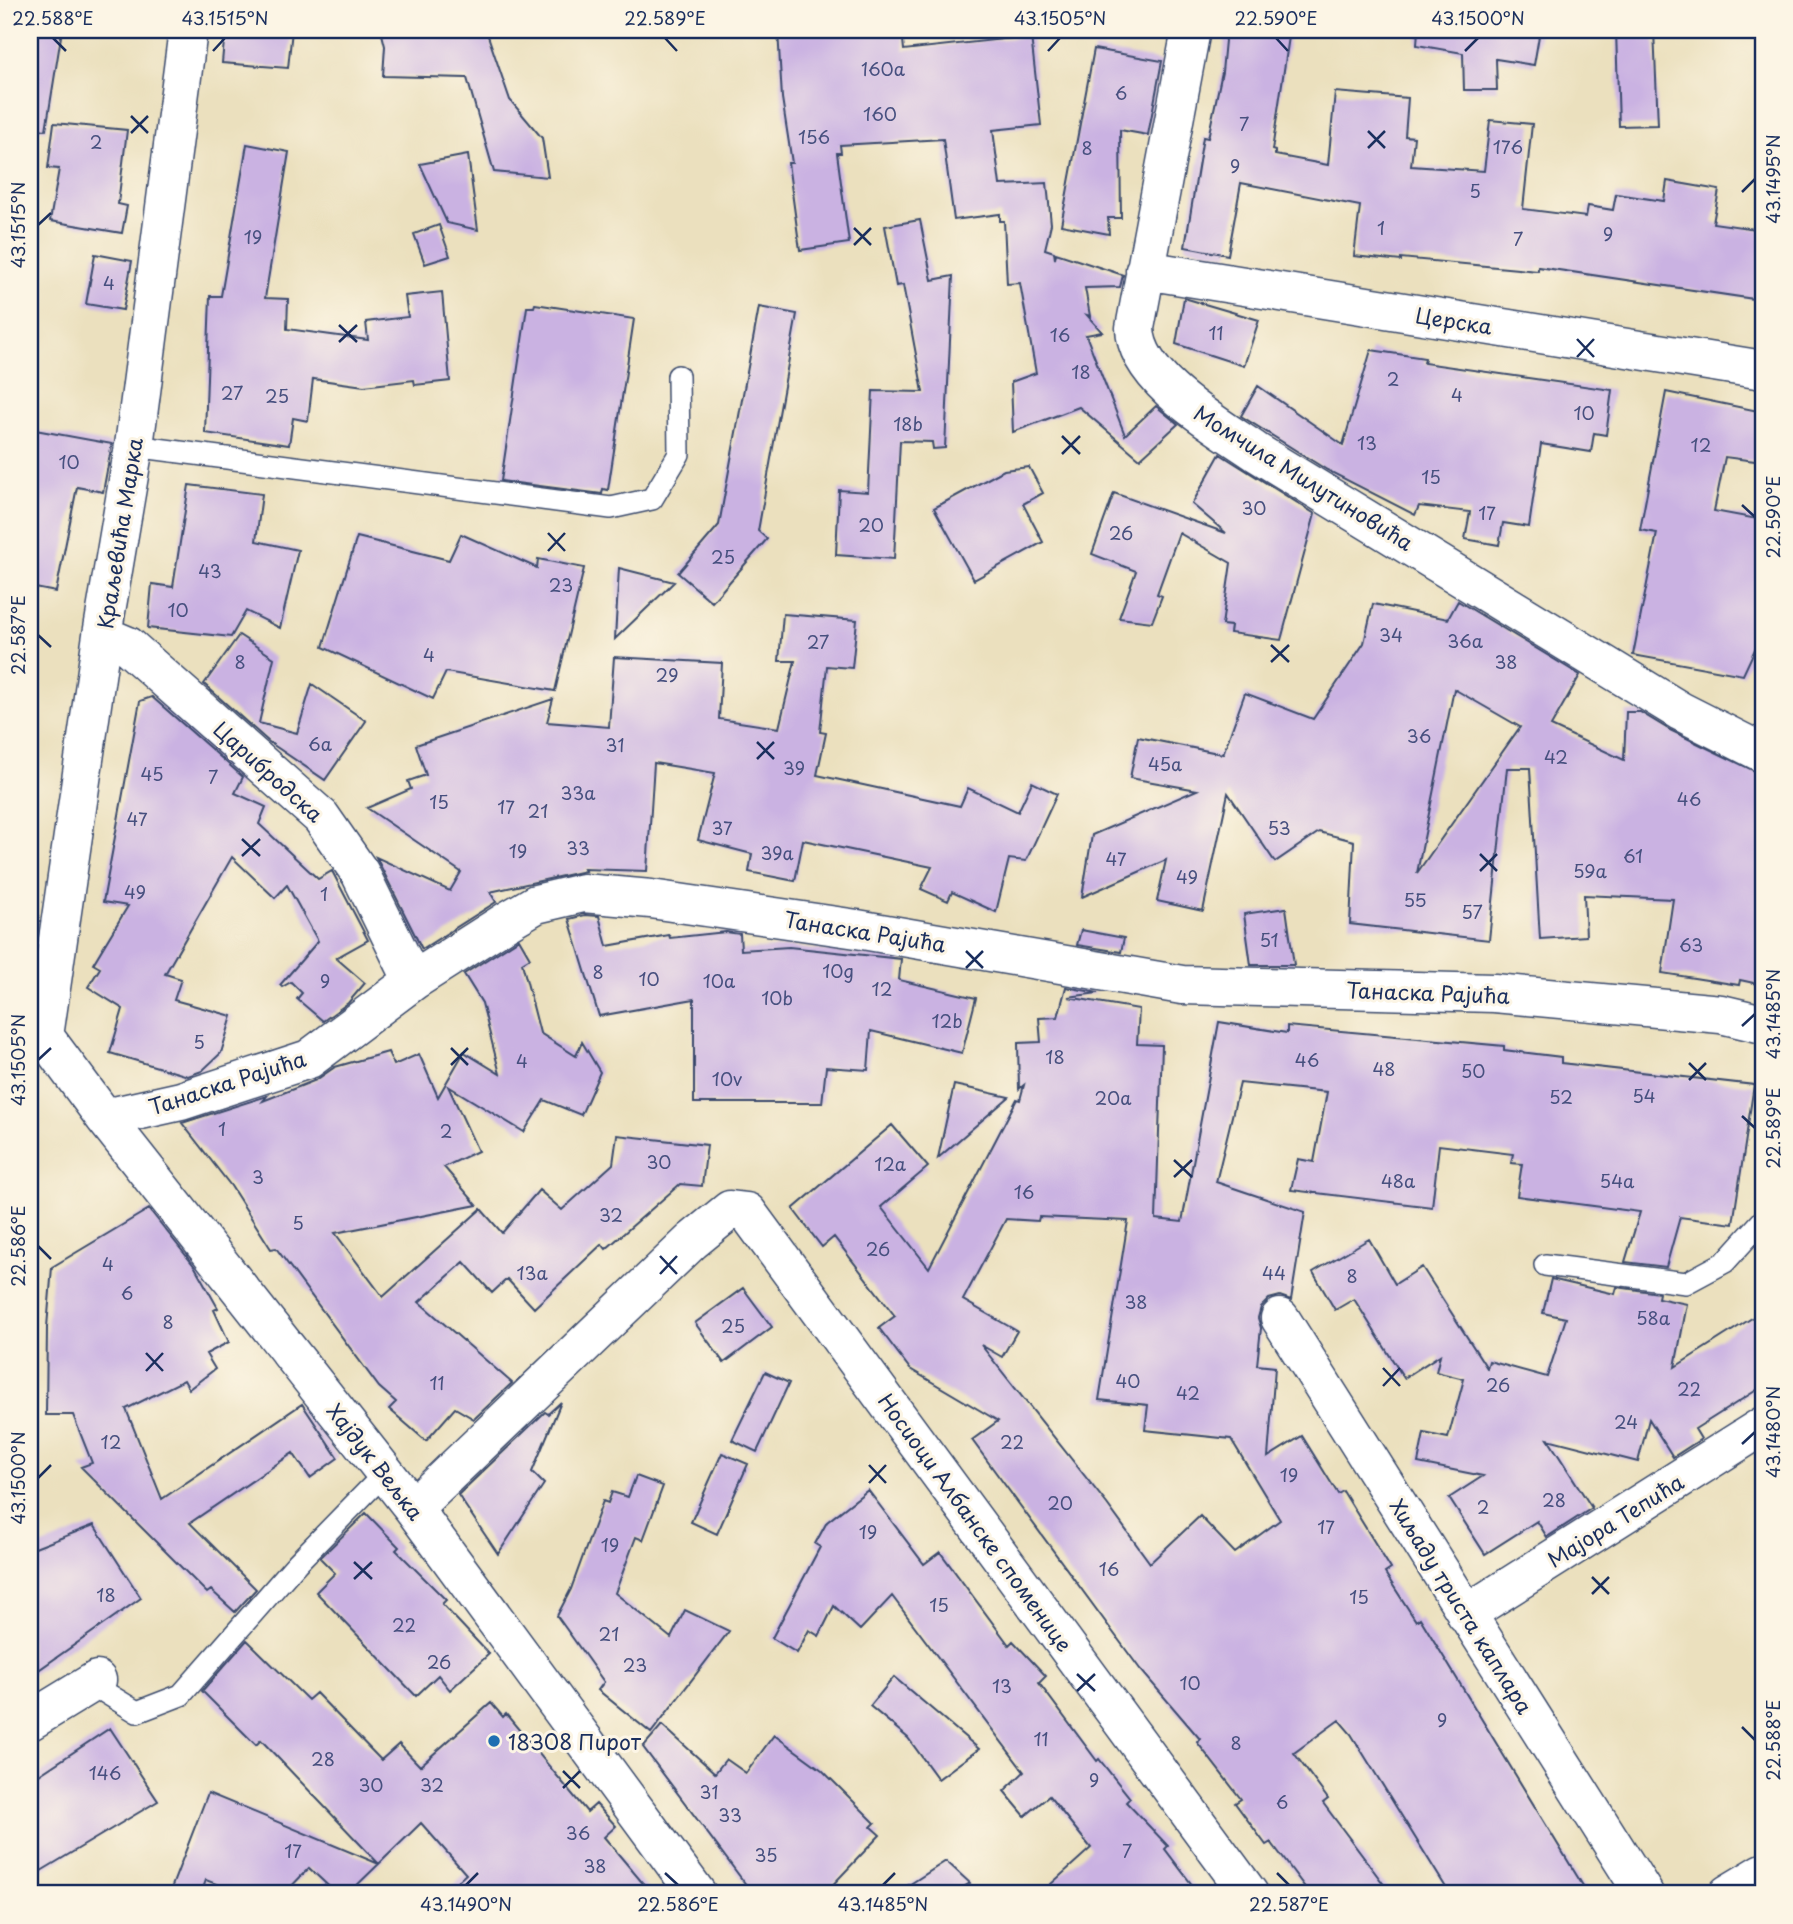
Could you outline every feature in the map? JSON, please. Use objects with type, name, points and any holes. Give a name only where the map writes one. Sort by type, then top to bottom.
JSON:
[{"type":"street","name":"Краљевића Марка","points":[[37,1032],[134,446],[188,30]]},
{"type":"street","name":"Момчила Милутиновића","points":[[1191,30],[1135,328],[1139,350],[1145,361],[1200,414],[1256,452],[1680,711],[1763,753]]},
{"type":"street","name":"Церска","points":[[1145,270],[1763,370]]},
{"type":"street","name":"Царибродска","points":[[102,635],[128,646],[321,817],[360,873],[413,981]]},
{"type":"street","name":"Танаска Рајића","points":[[105,1118],[181,1101],[309,1059],[413,981],[536,904],[583,893],[651,899],[857,929],[1182,985],[1494,993],[1721,1014],[1763,1024]]},
{"type":"street","name":"Хајдук Вељка","points":[[37,1032],[413,1508],[697,1894]]},
{"type":"street","name":"Носиоци Албанске споменице","points":[[413,1508],[646,1284],[717,1220],[730,1210],[739,1209],[753,1218],[1249,1894]]},
{"type":"street","name":"Хиљаду триста каплара","points":[[1280,1318],[1644,1894]]},
{"type":"street","name":"Мајора Тепића","points":[[1466,1614],[1763,1426]]},
{"type":"street","points":[[30,1721],[97,1680]]},
{"type":"street","points":[[1728,1894],[1763,1873]]},
{"type":"lane","points":[[134,446],[611,508],[652,499],[679,454],[678,376]]},
{"type":"lane","points":[[1545,1265],[1686,1283],[1725,1262],[1763,1220]]},
{"type":"lane","points":[[97,1680],[106,1693],[137,1712],[181,1695],[298,1563],[385,1473]]},
{"type":"building","points":[[30,30],[62,30],[46,130],[30,128]]},
{"type":"building","points":[[225,30],[292,30],[288,68],[222,63]]},
{"type":"building","points":[[381,30],[486,30],[510,100],[542,138],[548,177],[494,172],[467,78],[383,76],[385,46]]},
{"type":"building","points":[[778,30],[902,30],[904,50],[1031,36],[1041,125],[993,130],[1000,185],[1047,183],[1051,224],[1045,249],[1054,252],[1055,259],[1056,253],[1123,275],[1120,287],[1085,288],[1090,316],[1087,315],[1102,332],[1086,335],[1125,435],[1156,406],[1178,424],[1140,459],[1079,407],[1013,432],[1011,382],[1036,373],[1020,283],[1007,284],[1004,221],[1000,221],[1000,214],[954,220],[943,139],[840,145],[841,153],[837,153],[849,243],[800,250],[788,163],[792,163],[782,98]]},
{"type":"building","points":[[1226,30],[1290,30],[1272,150],[1275,155],[1328,165],[1335,92],[1408,98],[1405,136],[1414,137],[1411,166],[1484,171],[1490,120],[1532,124],[1523,209],[1586,217],[1588,206],[1613,210],[1616,194],[1664,201],[1667,181],[1719,190],[1713,223],[1763,230],[1754,299],[1538,267],[1538,271],[1354,256],[1360,206],[1241,183],[1228,255],[1185,247],[1203,137],[1208,138],[1222,72]]},
{"type":"building","points":[[1418,30],[1540,30],[1534,65],[1496,59],[1497,90],[1464,90],[1463,53],[1417,45]]},
{"type":"building","points":[[1616,30],[1654,30],[1658,125],[1619,126]]},
{"type":"building","points":[[1094,49],[1162,61],[1148,135],[1120,130],[1121,218],[1108,218],[1109,234],[1061,225]]},
{"type":"building","points":[[54,123],[127,130],[118,204],[127,206],[122,233],[50,221],[59,169],[48,168]]},
{"type":"building","points":[[247,144],[289,152],[265,298],[288,299],[287,329],[368,340],[366,322],[408,317],[405,296],[442,292],[450,381],[415,385],[414,380],[364,386],[313,379],[308,421],[293,418],[289,445],[205,433],[210,296],[221,296]]},
{"type":"building","points":[[468,155],[478,230],[447,223],[420,164]]},
{"type":"building","points":[[920,220],[932,280],[953,276],[945,448],[933,449],[932,442],[900,441],[894,559],[836,555],[839,490],[868,492],[873,391],[923,392],[903,285],[896,286],[885,226]]},
{"type":"building","points":[[439,225],[450,256],[425,264],[414,234]]},
{"type":"building","points":[[95,254],[132,261],[123,310],[86,304]]},
{"type":"building","points":[[1184,298],[1259,320],[1244,366],[1176,344]]},
{"type":"building","points":[[535,304],[634,319],[608,490],[603,489],[602,494],[501,481],[527,307],[534,307]]},
{"type":"building","points":[[759,307],[797,314],[758,531],[767,539],[712,602],[678,573],[719,525]]},
{"type":"building","points":[[1371,350],[1425,358],[1424,363],[1612,390],[1606,435],[1594,433],[1591,452],[1541,444],[1529,527],[1503,523],[1499,545],[1465,539],[1470,512],[1419,506],[1415,515],[1327,470],[1241,416],[1258,386],[1343,445]]},
{"type":"building","points":[[1666,392],[1763,412],[1763,462],[1725,457],[1714,511],[1763,520],[1763,632],[1743,675],[1633,655],[1657,533],[1640,530]]},
{"type":"building","points":[[30,429],[112,444],[103,492],[77,487],[56,592],[30,587]]},
{"type":"building","points":[[1220,454],[1315,514],[1281,640],[1230,633],[1231,626],[1222,625],[1231,563],[1179,533],[1157,594],[1162,596],[1152,622],[1119,618],[1136,571],[1092,554],[1114,493],[1226,533],[1192,504]]},
{"type":"building","points":[[1029,467],[1043,493],[1023,504],[1043,542],[974,580],[934,508],[1004,470]]},
{"type":"building","points":[[189,485],[262,494],[256,541],[298,550],[280,628],[246,611],[231,637],[148,628],[152,584],[173,587]]},
{"type":"building","points":[[461,534],[537,568],[538,559],[584,568],[555,691],[446,672],[433,699],[323,647],[357,537],[449,560]]},
{"type":"building","points":[[619,568],[674,582],[615,639]]},
{"type":"building","points":[[1458,601],[1580,675],[1551,726],[1624,760],[1626,712],[1640,712],[1670,730],[1763,775],[1763,985],[1740,980],[1739,985],[1662,973],[1673,899],[1584,895],[1586,936],[1540,939],[1530,768],[1507,768],[1489,940],[1350,924],[1354,841],[1319,832],[1275,862],[1228,793],[1203,911],[1157,901],[1166,860],[1082,897],[1092,835],[1197,790],[1130,778],[1138,737],[1223,754],[1245,693],[1313,719],[1364,643],[1373,604],[1448,619]],"holes":[[[1454,689],[1520,727],[1417,873]]]},
{"type":"building","points":[[783,614],[857,620],[852,668],[827,666],[820,732],[826,733],[817,775],[960,806],[968,788],[1018,812],[1032,782],[1057,794],[1026,861],[1009,859],[996,912],[952,892],[948,901],[921,889],[932,867],[803,840],[795,881],[749,872],[752,854],[698,840],[715,773],[654,763],[647,871],[584,869],[585,871],[490,892],[496,902],[422,949],[376,857],[450,891],[461,872],[367,808],[411,789],[408,781],[426,775],[416,745],[553,699],[547,722],[609,727],[614,657],[722,663],[719,719],[779,728],[795,661],[779,661]]},
{"type":"building","points":[[239,635],[274,658],[259,723],[297,733],[312,684],[366,721],[325,780],[269,742],[204,684]]},
{"type":"building","points":[[152,697],[243,777],[235,793],[266,807],[259,824],[318,879],[332,871],[368,940],[336,958],[365,983],[348,1003],[323,1021],[297,999],[302,993],[291,982],[282,987],[280,985],[318,941],[287,885],[275,898],[232,857],[165,974],[181,979],[174,1000],[232,1016],[221,1053],[202,1071],[188,1076],[110,1053],[123,1009],[88,987],[100,968],[93,964],[128,906],[103,902],[140,701]]},
{"type":"building","points":[[1286,908],[1294,965],[1251,965],[1244,914]]},
{"type":"building","points":[[585,915],[599,916],[607,946],[669,935],[670,938],[726,932],[740,934],[741,950],[789,947],[901,959],[899,980],[976,998],[962,1053],[871,1031],[868,1070],[826,1067],[822,1103],[694,1103],[694,999],[599,1016],[569,919]]},
{"type":"building","points":[[1081,930],[1124,938],[1121,952],[1077,945]]},
{"type":"building","points":[[519,939],[530,958],[522,963],[540,1033],[576,1056],[582,1042],[600,1072],[581,1115],[544,1100],[524,1132],[448,1086],[478,1151],[444,1167],[477,1205],[335,1233],[383,1297],[481,1209],[502,1233],[539,1190],[562,1210],[613,1164],[617,1135],[707,1145],[702,1186],[680,1184],[606,1249],[602,1244],[534,1308],[507,1279],[492,1293],[464,1262],[419,1302],[512,1383],[474,1419],[455,1408],[426,1441],[389,1409],[396,1402],[379,1387],[276,1248],[271,1249],[231,1186],[182,1123],[267,1096],[263,1101],[316,1080],[335,1067],[388,1052],[394,1065],[419,1054],[438,1097],[464,1052],[500,1074],[482,1003],[464,974]]},
{"type":"building","points":[[1066,987],[1098,993],[1068,997],[1139,1009],[1137,1044],[1162,1045],[1156,1219],[1182,1222],[1219,1022],[1287,1033],[1287,1026],[1504,1046],[1504,1050],[1561,1057],[1561,1063],[1754,1085],[1733,1224],[1680,1217],[1666,1267],[1625,1262],[1640,1212],[1517,1196],[1522,1164],[1511,1163],[1513,1154],[1439,1145],[1432,1207],[1291,1190],[1298,1159],[1314,1162],[1327,1092],[1240,1083],[1216,1182],[1305,1212],[1291,1300],[1280,1296],[1269,1299],[1261,1307],[1258,1318],[1261,1328],[1257,1365],[1275,1367],[1268,1457],[1302,1436],[1338,1494],[1343,1491],[1391,1569],[1385,1573],[1416,1621],[1420,1618],[1588,1894],[1450,1894],[1351,1734],[1339,1720],[1294,1753],[1328,1799],[1323,1803],[1391,1894],[1310,1894],[1271,1842],[1266,1845],[1235,1803],[1241,1799],[1197,1742],[1200,1739],[1140,1669],[972,1440],[998,1421],[910,1369],[879,1328],[895,1316],[834,1237],[822,1247],[793,1209],[892,1125],[928,1167],[881,1207],[929,1268],[1017,1099],[1020,1100],[1024,1085],[1019,1089],[1018,1043],[1041,1042],[1039,1018],[1058,1017]],"holes":[[[1039,1217],[1128,1221],[1099,1400],[1148,1405],[1145,1430],[1231,1439],[1280,1520],[1235,1553],[1200,1516],[1150,1563],[1107,1504],[981,1345],[1002,1357],[1017,1331],[963,1300],[1006,1219],[1038,1221]]]},
{"type":"building","points":[[954,1085],[1009,1097],[938,1158]]},
{"type":"building","points":[[149,1209],[195,1267],[218,1308],[214,1310],[229,1342],[206,1354],[215,1369],[189,1389],[184,1380],[126,1409],[162,1499],[302,1404],[338,1458],[310,1478],[293,1453],[190,1523],[256,1589],[235,1612],[211,1590],[207,1593],[81,1467],[92,1463],[73,1415],[46,1415],[47,1327],[52,1267]]},
{"type":"building","points":[[1369,1239],[1395,1284],[1422,1267],[1487,1368],[1489,1361],[1547,1377],[1566,1318],[1543,1313],[1551,1279],[1615,1294],[1617,1287],[1659,1293],[1658,1298],[1687,1304],[1675,1367],[1763,1311],[1763,1386],[1695,1429],[1701,1439],[1673,1457],[1649,1419],[1638,1462],[1548,1439],[1592,1508],[1547,1537],[1537,1521],[1485,1554],[1449,1498],[1483,1476],[1418,1463],[1424,1433],[1448,1438],[1464,1379],[1436,1372],[1440,1355],[1404,1378],[1354,1299],[1335,1310],[1313,1272]]},
{"type":"building","points":[[743,1288],[772,1327],[724,1363],[695,1323]]},
{"type":"building","points":[[765,1372],[789,1383],[757,1452],[732,1440]]},
{"type":"building","points":[[561,1402],[532,1472],[544,1484],[498,1554],[458,1495],[545,1412],[548,1414]]},
{"type":"building","points":[[722,1453],[748,1464],[717,1534],[691,1522]]},
{"type":"building","points":[[636,1476],[663,1486],[643,1540],[636,1537],[615,1593],[671,1638],[685,1610],[729,1631],[651,1733],[598,1690],[604,1682],[557,1616],[571,1589],[603,1501],[608,1503],[612,1492],[628,1497]]},
{"type":"building","points":[[868,1490],[924,1564],[940,1552],[1009,1645],[1013,1641],[1046,1676],[1039,1683],[1097,1761],[1099,1759],[1130,1798],[1126,1802],[1168,1846],[1165,1849],[1199,1894],[1040,1894],[1091,1848],[1049,1796],[1025,1816],[1004,1791],[1024,1772],[892,1596],[860,1630],[834,1606],[819,1636],[809,1630],[797,1653],[772,1638],[820,1547],[815,1544],[827,1522]]},
{"type":"building","points":[[366,1513],[399,1547],[396,1550],[446,1600],[442,1604],[489,1654],[450,1690],[438,1675],[416,1696],[316,1592],[335,1573],[320,1558]]},
{"type":"building","points":[[94,1525],[141,1598],[30,1676],[30,1550]]},
{"type":"building","points":[[247,1640],[308,1700],[316,1693],[381,1760],[399,1744],[420,1766],[491,1703],[503,1717],[506,1714],[587,1812],[596,1804],[616,1826],[604,1837],[652,1894],[444,1894],[466,1874],[421,1823],[379,1864],[261,1740],[256,1745],[202,1691]]},
{"type":"building","points":[[894,1677],[979,1749],[938,1779],[908,1738],[870,1706]]},
{"type":"building","points":[[662,1725],[715,1773],[726,1759],[746,1773],[774,1735],[822,1770],[875,1823],[871,1827],[880,1835],[824,1894],[753,1894],[643,1747]]},
{"type":"building","points":[[110,1728],[158,1801],[41,1871],[30,1853],[30,1781]]},
{"type":"building","points":[[208,1793],[379,1864],[348,1894],[337,1894],[309,1868],[284,1894],[242,1894],[206,1880],[201,1894],[169,1894]]},
{"type":"building","points":[[946,1861],[970,1883],[952,1894],[895,1894]]},
{"type":"place","name":"18308 Пирот","points":[[494,1741]]}]
